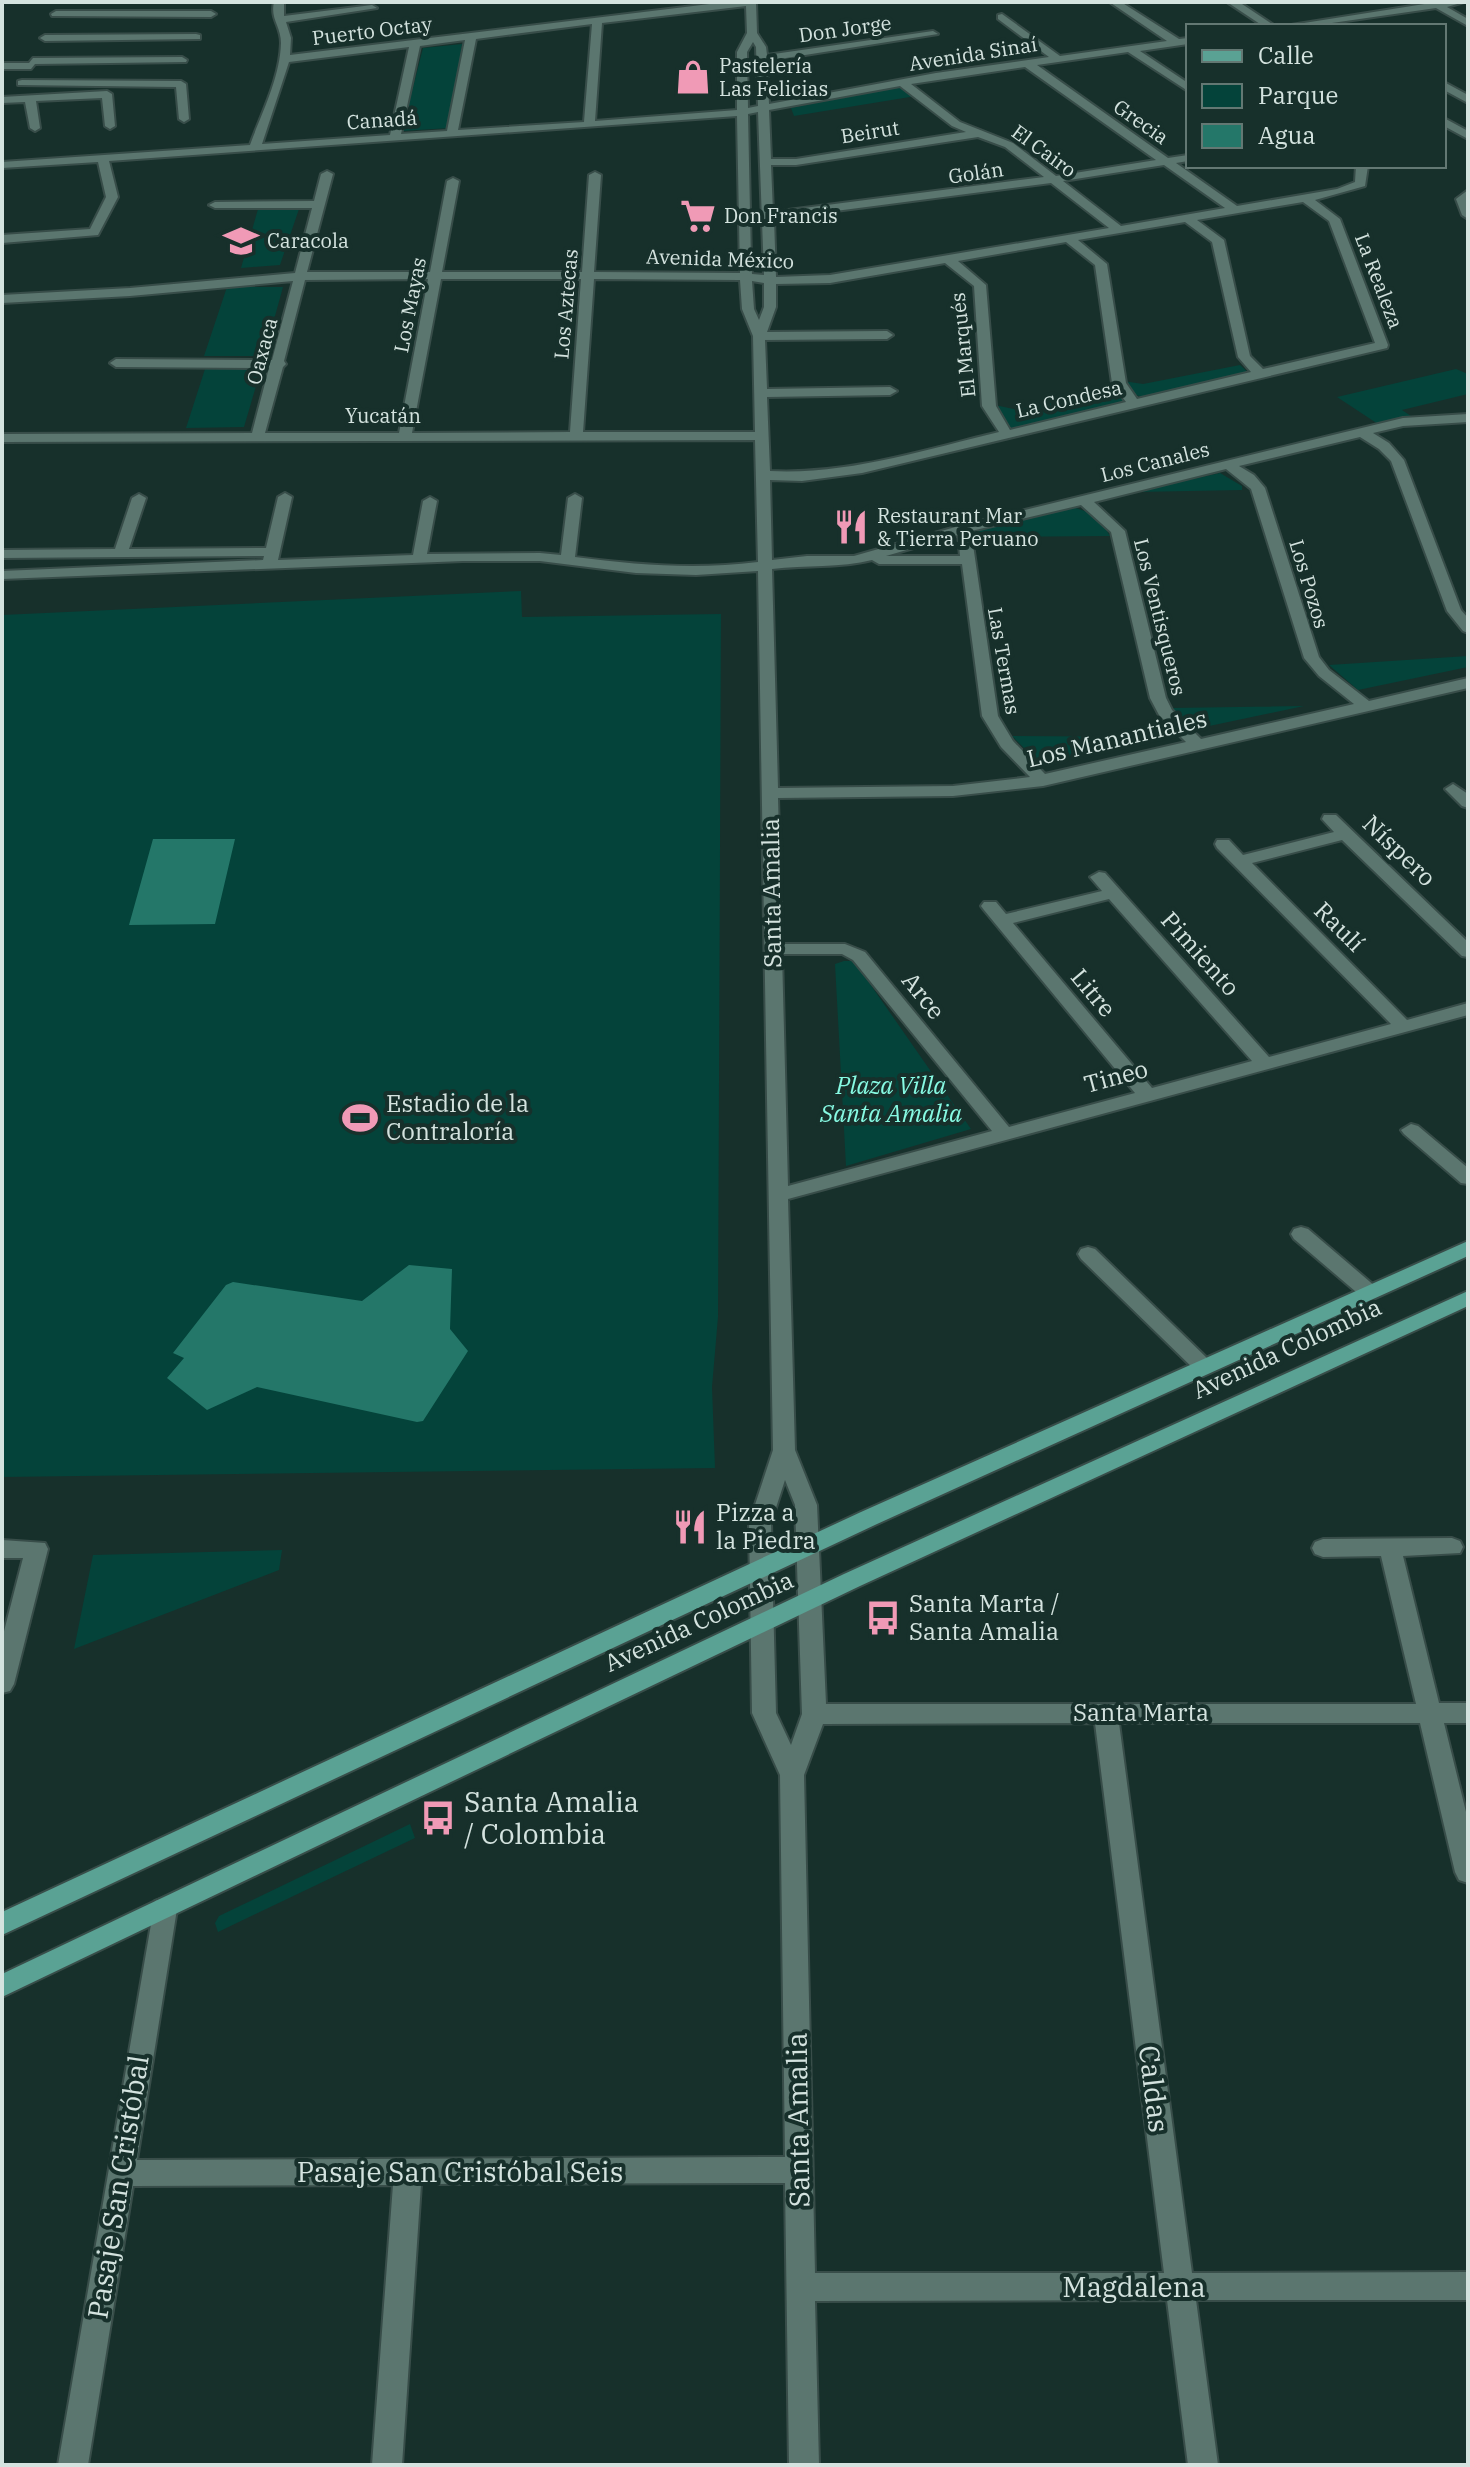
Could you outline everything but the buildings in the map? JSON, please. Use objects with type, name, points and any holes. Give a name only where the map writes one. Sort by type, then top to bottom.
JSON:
[{"type":"main road","name":"Avenida Colombia","points":[[2,1924],[808,1546],[1468,1248]]},
{"type":"main road","name":"Avenida Colombia","points":[[2,1986],[762,1622],[1468,1298]]},
{"type":"street","points":[[8,99],[22,83],[63,2]]},
{"type":"street","points":[[255,147],[284,59],[287,38],[278,20],[279,2]]},
{"type":"street","name":"Puerto Octay","points":[[284,59],[751,2]]},
{"type":"street","name":"Santa Amalia","points":[[751,2],[752,33],[742,52],[746,276],[748,309],[759,336],[784,1450],[760,1523],[764,1713],[792,1775]]},
{"type":"street","points":[[1232,2],[1267,24]]},
{"type":"street","points":[[1370,2],[1387,12]]},
{"type":"street","points":[[1305,24],[1459,2]]},
{"type":"street","points":[[1116,3],[1182,41]]},
{"type":"street","points":[[1437,5],[1468,23]]},
{"type":"street","points":[[278,20],[372,8]]},
{"type":"street","points":[[56,14],[211,14]]},
{"type":"street","points":[[1002,17],[1058,59]]},
{"type":"street","points":[[1335,20],[1342,24]]},
{"type":"street","points":[[589,124],[597,21]]},
{"type":"street","name":"Santa Amalia","points":[[752,33],[761,47],[762,59],[770,280],[770,307],[759,336]]},
{"type":"street","name":"Don Jorge","points":[[762,59],[933,34]]},
{"type":"street","points":[[452,134],[471,36]]},
{"type":"street","points":[[45,38],[196,37]]},
{"type":"street","name":"Avenida Sinaí","points":[[764,108],[902,82],[1182,41]]},
{"type":"street","points":[[395,138],[415,43]]},
{"type":"street","points":[[1130,49],[1186,87]]},
{"type":"street","points":[[2,66],[182,60]]},
{"type":"street","name":"Grecia","points":[[1027,63],[1235,210]]},
{"type":"street","name":"El Cairo","points":[[902,82],[948,119],[1004,142],[1119,230]]},
{"type":"street","points":[[22,83],[181,84],[184,119]]},
{"type":"street","points":[[1446,86],[1468,100]]},
{"type":"street","points":[[8,99],[107,94],[110,126]]},
{"type":"street","points":[[30,98],[35,128]]},
{"type":"street","name":"Canadá","points":[[2,165],[743,113],[764,108]]},
{"type":"street","points":[[1448,119],[1468,136]]},
{"type":"street","name":"Beirut","points":[[766,162],[796,162],[980,133]]},
{"type":"street","points":[[2,239],[94,232],[112,197],[103,158]]},
{"type":"street","name":"Golán","points":[[768,216],[980,191],[1186,158]]},
{"type":"street","name":"Avenida México","points":[[2,299],[130,292],[302,276],[746,276],[770,280],[830,279],[1305,198],[1359,186],[1363,180],[1362,168]]},
{"type":"street","name":"Oaxaca","points":[[258,436],[280,364],[327,174]]},
{"type":"street","name":"Los Aztecas","points":[[576,436],[595,175]]},
{"type":"street","name":"Los Mayas","points":[[405,436],[453,181]]},
{"type":"street","name":"La Realeza","points":[[1305,198],[1334,219],[1382,345]]},
{"type":"street","points":[[1466,199],[1468,215]]},
{"type":"street","points":[[215,205],[320,204]]},
{"type":"street","points":[[1187,218],[1218,240],[1244,357],[1260,374]]},
{"type":"street","points":[[1069,239],[1101,264],[1119,383],[1134,404]]},
{"type":"street","name":"El Marqués","points":[[949,260],[980,285],[989,406],[1007,435]]},
{"type":"street","points":[[759,336],[887,335]]},
{"type":"street","name":"La Condesa","points":[[763,475],[802,477],[862,469],[1382,345]]},
{"type":"street","points":[[116,363],[280,364]]},
{"type":"street","points":[[760,393],[890,391]]},
{"type":"street","name":"Los Canales","points":[[855,560],[964,529],[1417,419],[1468,418]]},
{"type":"street","points":[[1362,432],[1384,446],[1397,460],[1454,611],[1468,628]]},
{"type":"street","name":"Yucatán","points":[[4,438],[762,436]]},
{"type":"street","name":"Los Pozos","points":[[1228,465],[1249,478],[1258,488],[1312,658],[1324,673],[1367,707]]},
{"type":"street","points":[[271,559],[285,497]]},
{"type":"street","points":[[121,551],[139,498]]},
{"type":"street","points":[[568,559],[575,498]]},
{"type":"street","name":"Los Ventisqueros","points":[[1084,500],[1118,531],[1158,698],[1165,712],[1198,745]]},
{"type":"street","points":[[419,555],[430,501]]},
{"type":"street","name":"Las Termas","points":[[964,529],[990,716],[1007,744],[1043,781]]},
{"type":"street","points":[[2,554],[121,551],[271,559]]},
{"type":"street","name":"Los Canales","points":[[271,559],[419,555],[568,559],[666,570],[728,570],[766,564],[855,560],[968,560]]},
{"type":"street","points":[[2,575],[271,559]]},
{"type":"street","name":"Los Manantiales","points":[[770,793],[953,791],[1043,781],[1468,683]]},
{"type":"street","points":[[1453,789],[1468,803]]},
{"type":"street","name":"Níspero","points":[[1330,819],[1468,952]]},
{"type":"street","points":[[1240,861],[1347,834]]},
{"type":"street","name":"Raulí","points":[[1223,844],[1403,1026]]},
{"type":"street","name":"Pimiento","points":[[1099,877],[1265,1064]]},
{"type":"street","name":"Litre","points":[[1113,893],[996,913],[1147,1095]]},
{"type":"street","name":"Arce","points":[[773,949],[838,949],[856,953],[1005,1134]]},
{"type":"street","name":"Tineo","points":[[779,1195],[1468,1009]]},
{"type":"street","points":[[1411,1130],[1468,1178]]},
{"type":"street","points":[[1301,1234],[1369,1292]]},
{"type":"street","points":[[1088,1254],[1204,1367]]},
{"type":"street","name":"Santa Amalia","points":[[784,1450],[806,1505],[814,1714],[792,1775],[804,2465]]},
{"type":"street","points":[[1390,1547],[1468,1872]]},
{"type":"street","points":[[1323,1548],[1452,1547]]},
{"type":"street","points":[[2,1549],[37,1549],[2,1684]]},
{"type":"street","name":"Caldas","points":[[1106,1713],[1203,2465]]},
{"type":"street","name":"Santa Marta","points":[[814,1714],[1468,1713]]},
{"type":"street","name":"Pasaje San Cristóbal","points":[[73,2465],[164,1909]]},
{"type":"street","name":"Pasaje San Cristóbal Seis","points":[[120,2173],[799,2170]]},
{"type":"street","points":[[387,2465],[408,2172]]},
{"type":"street","name":"Magdalena","points":[[801,2287],[1468,2286]]},
{"type":"green space","points":[[462,44],[450,128],[402,131],[423,48]]},
{"type":"green space","points":[[903,88],[916,96],[794,116],[791,108]]},
{"type":"green space","points":[[258,209],[299,209],[280,265],[241,268]]},
{"type":"green space","points":[[227,287],[283,287],[264,356],[204,356]]},
{"type":"green space","points":[[1240,365],[1250,374],[1149,398],[1135,395],[1123,381],[1143,384]]},
{"type":"green space","points":[[205,369],[261,369],[244,427],[186,428]]},
{"type":"green space","points":[[1456,369],[1468,374],[1468,394],[1402,410],[1411,416],[1378,424],[1337,397]]},
{"type":"green space","points":[[1116,387],[1124,399],[1120,406],[1015,429],[1006,427],[995,405],[1018,410]]},
{"type":"green space","points":[[1220,473],[1242,486],[1242,490],[1136,492]]},
{"type":"green space","points":[[1072,507],[1095,517],[1110,536],[976,537],[976,531]]},
{"type":"green space","name":"Estadio de la Contraloría","points":[[521,591],[522,617],[721,614],[718,1317],[712,1387],[715,1468],[2,1477],[2,615]]},
{"type":"green space","points":[[1468,656],[1468,667],[1358,690],[1329,665]]},
{"type":"green space","points":[[1304,706],[1195,729],[1171,708]]},
{"type":"green space","points":[[1012,736],[1160,737],[1039,763]]},
{"type":"green space","name":"Plaza Villa Santa Amalia","points":[[854,961],[971,1129],[846,1166],[835,964]]},
{"type":"green space","points":[[282,1550],[279,1570],[74,1649],[93,1555]]},
{"type":"green space","points":[[410,1824],[415,1838],[218,1932],[215,1923],[219,1916]]},
{"type":"water","points":[[153,839],[235,839],[215,924],[129,925]]},
{"type":"water","points":[[409,1265],[452,1269],[450,1329],[468,1351],[423,1421],[257,1387],[207,1410],[167,1378],[184,1358],[173,1353],[226,1285],[233,1282],[362,1301]]},
{"type":"place","name":"Pastelería Las Felicias","points":[[693,77]]},
{"type":"place","name":"Don Francis","points":[[698,216]]},
{"type":"place","name":"Caracola","points":[[241,241]]},
{"type":"place","name":"Restaurant Mar & Tierra Peruano","points":[[851,527]]},
{"type":"place","name":"Estadio de la Contraloría","points":[[360,1118]]},
{"type":"place","name":"Pizza a la Piedra","points":[[690,1527]]},
{"type":"place","name":"Santa Marta / Santa Amalia","points":[[883,1618]]},
{"type":"place","name":"Santa Amalia / Colombia","points":[[438,1818]]}]
